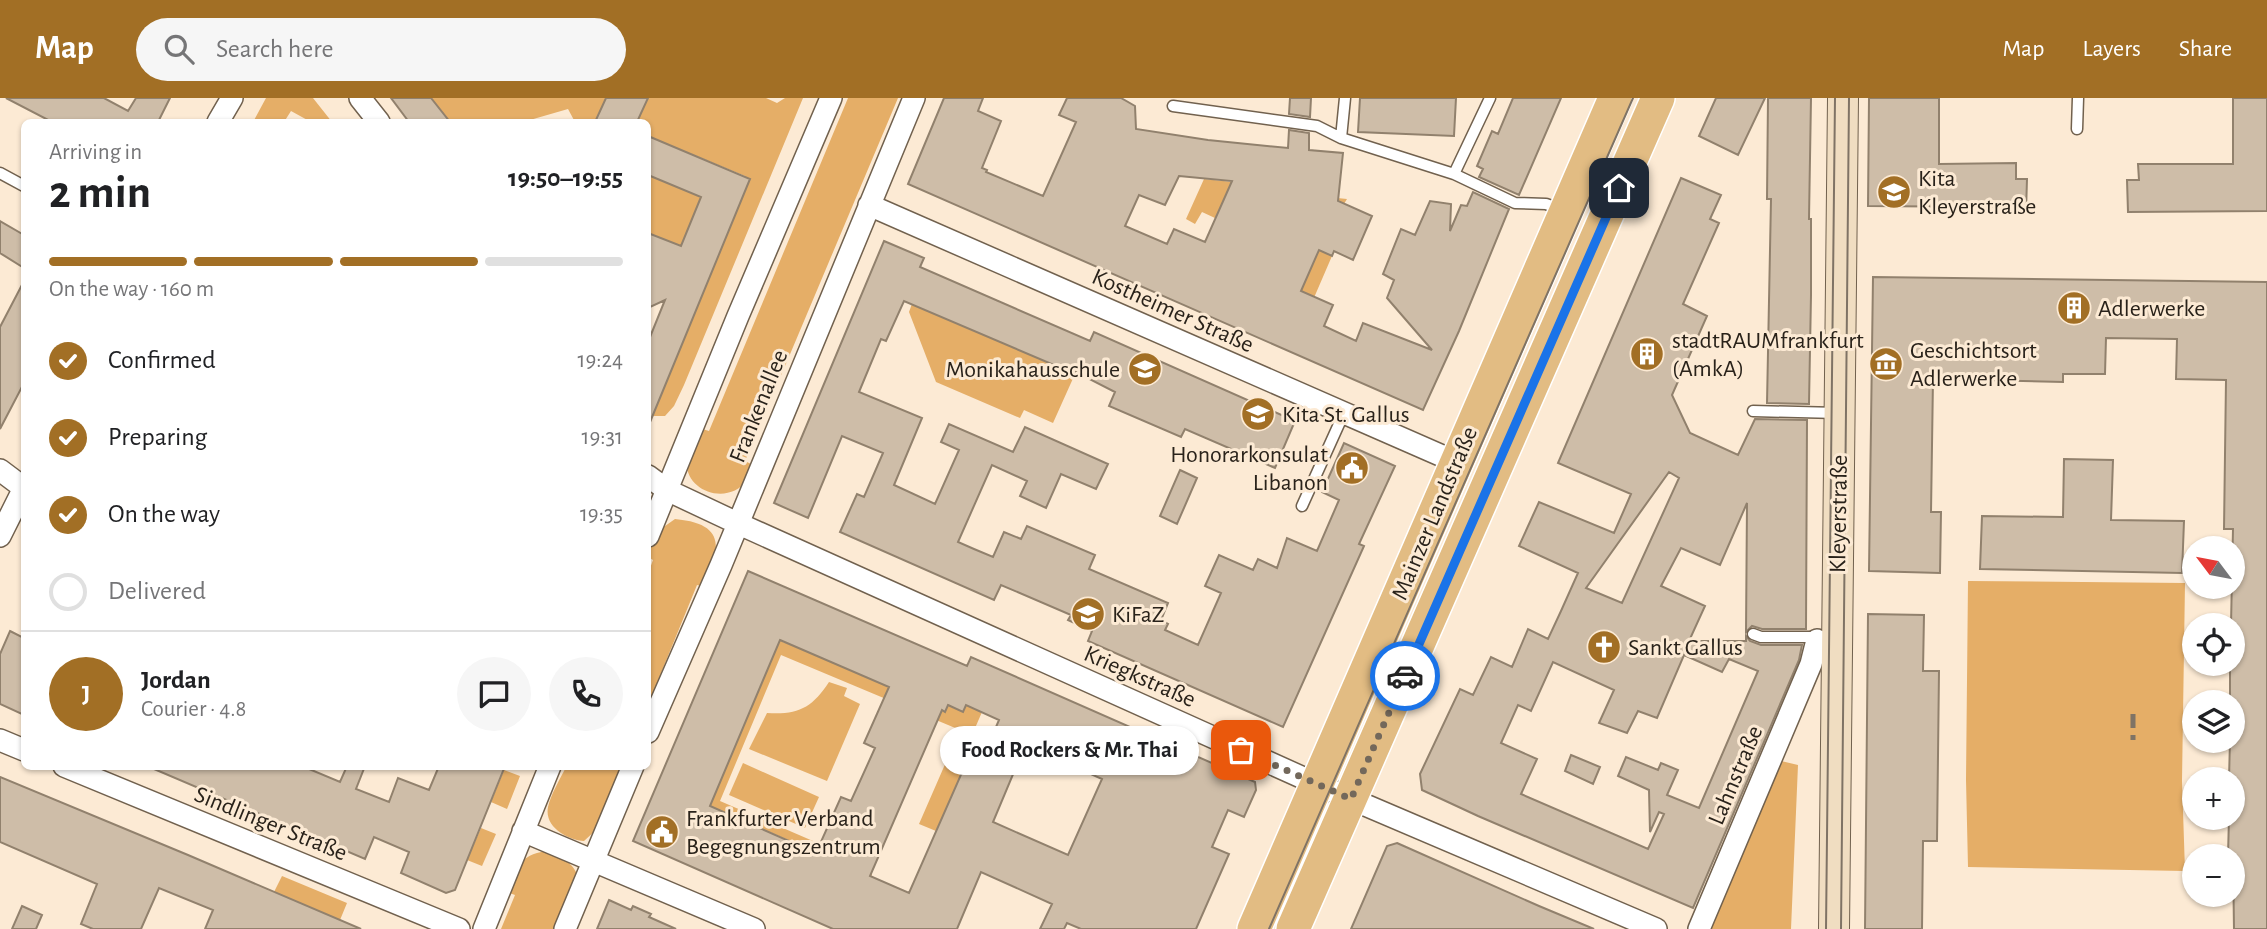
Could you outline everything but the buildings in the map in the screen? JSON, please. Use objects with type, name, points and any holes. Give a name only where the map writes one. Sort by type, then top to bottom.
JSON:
[{"type":"main road","name":"Mainzer Landstraße","points":[[1254,929],[1615,98]]},
{"type":"main road","name":"Mainzer Landstraße","points":[[1293,929],[1658,98]]},
{"type":"street","points":[[220,119],[232,98]]},
{"type":"street","points":[[360,98],[377,119]]},
{"type":"street","points":[[651,529],[831,98]]},
{"type":"street","name":"Frankenallee","points":[[651,725],[721,565],[914,98]]},
{"type":"street","name":"Kleyerstraße","points":[[1834,929],[1827,639],[1839,413],[1843,98]]},
{"type":"street","name":"Kostheimer Straße","points":[[869,205],[1456,462]]},
{"type":"street","points":[[0,470],[21,486]]},
{"type":"street","name":"Kriegkstraße","points":[[651,478],[667,490],[737,523],[1317,785],[1656,929]]},
{"type":"street","points":[[0,536],[21,494]]},
{"type":"street","name":"Lahnstraße","points":[[1699,929],[1811,663],[1827,639]]},
{"type":"street","points":[[0,740],[21,749]]},
{"type":"street","name":"Sindlinger Straße","points":[[74,770],[458,929]]},
{"type":"street","points":[[484,929],[548,770]]},
{"type":"street","points":[[565,929],[631,770]]},
{"type":"street","points":[[523,831],[754,929]]},
{"type":"lane","points":[[1341,138],[1345,98]]},
{"type":"lane","points":[[1454,174],[1490,98]]},
{"type":"lane","points":[[2077,129],[2078,98]]},
{"type":"lane","points":[[1173,106],[1317,126],[1341,138],[1454,174],[1515,203],[1546,204],[1566,211]]},
{"type":"lane","points":[[0,173],[21,184]]},
{"type":"lane","points":[[1754,411],[1839,413]]},
{"type":"lane","points":[[1302,506],[1343,413]]},
{"type":"lane","points":[[1753,634],[1761,637],[1827,639]]},
{"type":"shaded area","points":[[266,98],[313,98],[330,119],[306,119],[291,111],[286,119],[255,119]]},
{"type":"shaded area","points":[[431,98],[606,98],[599,119],[573,119],[568,109],[533,119],[448,119]]},
{"type":"shaded area","points":[[648,98],[766,98],[777,103],[785,98],[803,98],[684,385],[674,406],[665,416],[652,416],[749,182],[745,176],[651,137],[651,119],[636,117]]},
{"type":"shaded area","points":[[848,98],[898,98],[745,461],[753,465],[749,477],[739,488],[729,493],[708,492],[699,487],[687,470],[689,450],[699,428],[709,431]]},
{"type":"shaded area","points":[[651,176],[704,197],[681,247],[651,234]]},
{"type":"shaded area","points":[[1204,179],[1282,187],[1227,193],[1215,218],[1202,212],[1195,224],[1186,219]]},
{"type":"shaded area","points":[[1289,193],[1347,199],[1316,249],[1332,256],[1310,307],[1289,298],[1303,286],[1310,271]]},
{"type":"shaded area","points":[[913,301],[925,310],[1075,374],[1053,423],[1024,410],[1020,418],[936,382],[909,312]]},
{"type":"shaded area","points":[[675,519],[692,522],[711,532],[716,550],[705,587],[697,585],[651,698],[651,546],[658,531]]},
{"type":"shaded area","points":[[1968,581],[2182,583],[2182,599],[2185,599],[2185,613],[2182,613],[2182,871],[1968,867]]},
{"type":"shaded area","points":[[775,631],[783,642],[796,647],[800,641],[945,711],[948,705],[963,712],[966,705],[982,712],[963,756],[967,761],[936,831],[919,824],[960,730],[781,655],[720,801],[864,863],[872,874],[869,883],[813,852],[810,858],[795,843],[770,832],[766,838],[715,808],[711,816],[705,799]]},
{"type":"shaded area","points":[[829,682],[847,688],[844,696],[860,704],[827,781],[749,749],[767,713],[787,713],[803,708],[816,698]]},
{"type":"shaded area","points":[[1777,760],[1798,765],[1791,929],[1710,929]]},
{"type":"shaded area","points":[[743,763],[819,797],[805,828],[729,795]]},
{"type":"shaded area","points":[[504,770],[520,776],[507,809],[491,802]]},
{"type":"shaded area","points":[[564,770],[621,770],[596,830],[584,841],[571,838],[553,826],[548,814],[551,797]]},
{"type":"shaded area","points":[[481,828],[496,834],[482,866],[467,860]]},
{"type":"shaded area","points":[[546,851],[571,865],[579,881],[565,903],[554,929],[501,929],[515,895],[507,892],[516,869],[530,856]]},
{"type":"shaded area","points":[[282,876],[347,903],[340,920],[274,892]]},
{"type":"tram line","points":[[1269,929],[1633,98]]},
{"type":"tram line","points":[[1826,929],[1835,98]]},
{"type":"tram line","points":[[1841,929],[1849,98]]},
{"type":"railway","points":[[2133,714],[2133,740]]},
{"type":"way so far","points":[[1241,750],[1351,799],[1405,676]]},
{"type":"place","name":"Kita Kleyerstraße","points":[[1894,192]]},
{"type":"place","name":"Adlerwerke","points":[[2074,308]]},
{"type":"place","name":"stadtRAUMfrankfurt (AmkA)","points":[[1647,354]]},
{"type":"place","name":"Geschichtsort Adlerwerke","points":[[1886,364]]},
{"type":"place","name":"Monikahausschule","points":[[1145,369]]},
{"type":"place","name":"Kita St. Gallus","points":[[1258,414]]},
{"type":"place","name":"Honorarkonsulat Libanon","points":[[1352,468]]},
{"type":"place","name":"KiFaZ","points":[[1088,614]]},
{"type":"place","name":"Sankt Gallus","points":[[1604,647]]},
{"type":"place","name":"Food Rockers & Mr. Thai","points":[[1241,750]]},
{"type":"place","name":"Frankfurter Verband Begegnungszentrum","points":[[662,832]]},
{"type":"route","points":[[1405,676],[1619,188]]}]
